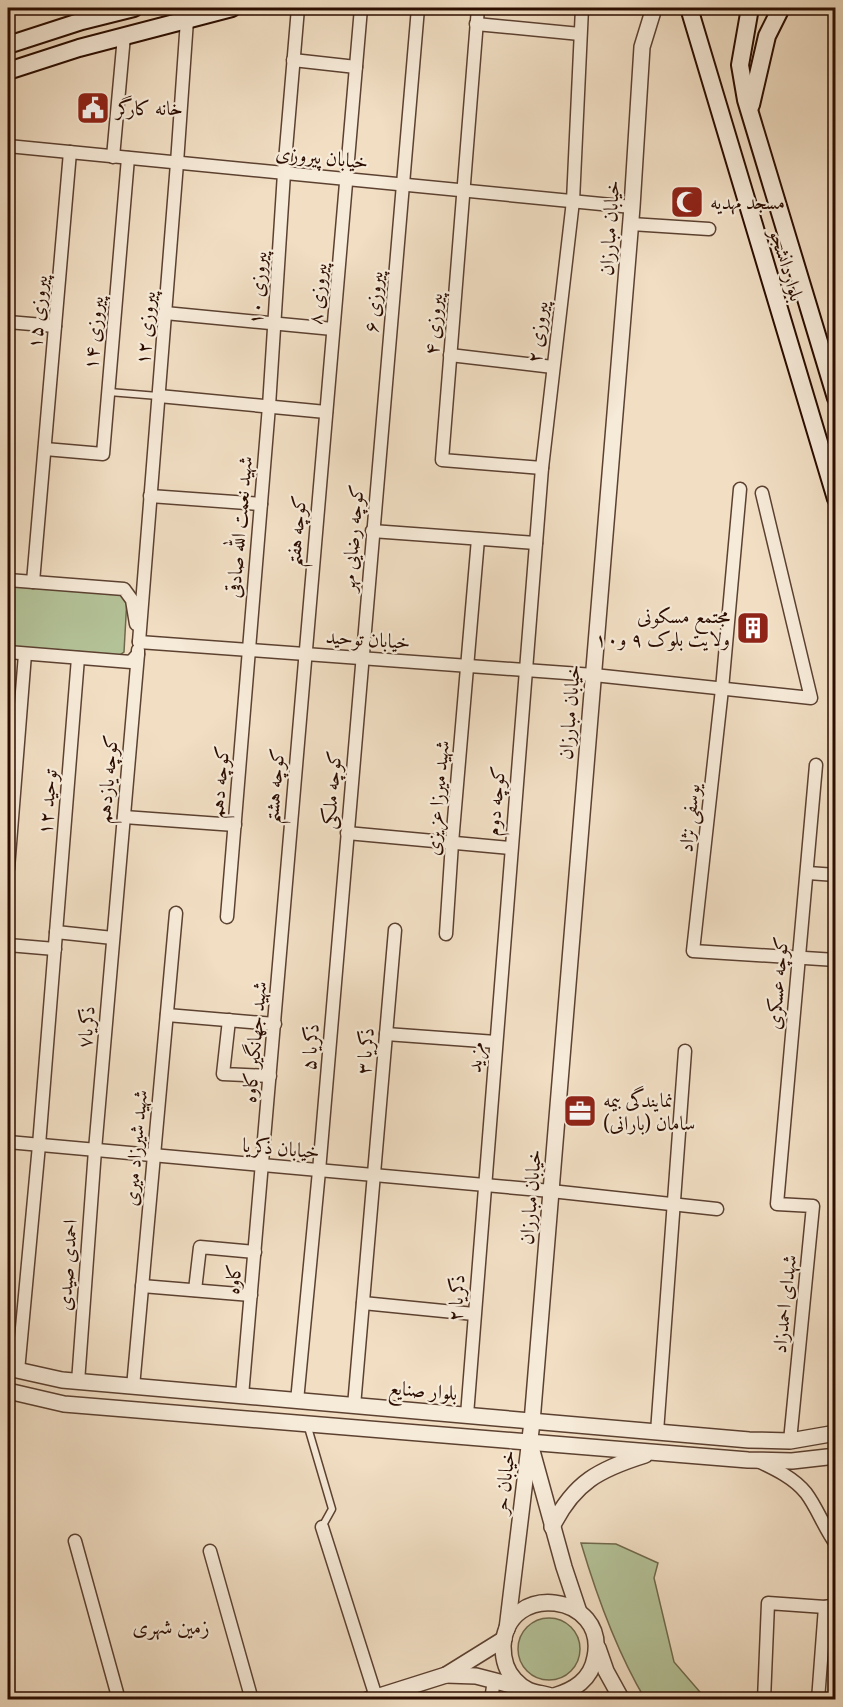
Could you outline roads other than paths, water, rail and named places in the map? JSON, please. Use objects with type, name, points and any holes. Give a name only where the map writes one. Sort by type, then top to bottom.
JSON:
[{"type":"main road","points":[[8,45],[82,21],[134,8]]},
{"type":"main road","points":[[8,71],[124,36],[232,8]]},
{"type":"main road","name":"بلواردانشجو","points":[[689,8],[836,499]]},
{"type":"main road","name":"بلواردانشجو","points":[[750,8],[740,65],[749,112],[836,398]]},
{"type":"main road","points":[[749,112],[767,36],[781,8]]},
{"type":"street","name":"پیروزی ۱۰","points":[[269,406],[284,173],[298,8]]},
{"type":"street","name":"پیروزی ۸","points":[[326,412],[361,8]]},
{"type":"street","name":"پیروزی ۶","points":[[382,422],[418,8]]},
{"type":"street","name":"پیروزی ۴","points":[[478,8],[442,460],[542,468]]},
{"type":"street","name":"پیروزی ۲","points":[[536,543],[542,468],[573,201],[582,8]]},
{"type":"street","name":"خیابان مبارزان","points":[[530,1442],[631,224],[642,47],[654,8]]},
{"type":"street","name":"پیروزی ۱۲","points":[[138,648],[187,20]]},
{"type":"street","points":[[476,24],[580,34]]},
{"type":"street","points":[[113,157],[124,36]]},
{"type":"street","points":[[293,60],[356,67]]},
{"type":"street","name":"خیابان پیروزی","points":[[8,146],[632,207]]},
{"type":"street","name":"پیروزی ۱۵","points":[[33,582],[70,152]]},
{"type":"street","name":"پیروزی ۱۴","points":[[45,449],[103,454],[128,158]]},
{"type":"street","points":[[631,224],[709,229]]},
{"type":"street","points":[[165,313],[333,330]]},
{"type":"street","points":[[8,322],[55,326]]},
{"type":"street","points":[[450,355],[553,367]]},
{"type":"street","points":[[159,396],[326,412]]},
{"type":"street","name":"شهید نعمت الله صادقی","points":[[249,650],[269,406]]},
{"type":"street","name":"کوچه هفتم","points":[[304,654],[326,412]]},
{"type":"street","name":"کوچه رضایی مهر","points":[[361,658],[382,422]]},
{"type":"street","name":"یوسفی نژاد","points":[[740,489],[722,688],[693,951],[798,957]]},
{"type":"street","points":[[594,675],[811,698],[762,494]]},
{"type":"street","points":[[150,496],[261,504]]},
{"type":"street","points":[[372,531],[536,543]]},
{"type":"street","name":"شهید میرزا عزیزی","points":[[446,934],[478,539]]},
{"type":"street","name":"کوچه دوم","points":[[504,934],[536,543]]},
{"type":"street","points":[[8,580],[124,589],[132,600],[138,648]]},
{"type":"street","name":"خیابان توحید","points":[[8,652],[131,662],[138,648],[249,650],[594,675]]},
{"type":"street","name":"کوچه یازدهم","points":[[116,908],[138,648]]},
{"type":"street","name":"کوچه دهم","points":[[227,917],[249,650]]},
{"type":"street","points":[[8,869],[9,819],[25,654]]},
{"type":"street","name":"کوچه هشتم","points":[[283,921],[304,654]]},
{"type":"street","name":"توحید ۱۲","points":[[13,1369],[39,1145],[78,658]]},
{"type":"street","name":"کوچه ملکی","points":[[340,926],[361,658]]},
{"type":"street","name":"کوچه عسکری","points":[[777,1204],[816,765]]},
{"type":"street","points":[[124,817],[235,825]]},
{"type":"street","points":[[347,833],[511,848]]},
{"type":"street","points":[[808,873],[836,875]]},
{"type":"street","name":"ذکریا۷","points":[[95,1150],[116,908]]},
{"type":"street","name":"شهید شیرزاد میری","points":[[133,1387],[176,913]]},
{"type":"street","name":"شهید جهانگیر کاوه","points":[[263,1166],[283,921]]},
{"type":"street","name":"ذکریا ۵","points":[[297,1401],[340,926]]},
{"type":"street","name":"ذکریا ۳","points":[[354,1406],[395,930]]},
{"type":"street","points":[[56,932],[113,938]]},
{"type":"street","name":"مزید","points":[[484,1184],[504,934]]},
{"type":"street","points":[[8,945],[55,949]]},
{"type":"street","points":[[798,957],[836,960]]},
{"type":"street","points":[[167,1015],[274,1024]]},
{"type":"street","points":[[229,1020],[224,1074],[270,1076]]},
{"type":"street","points":[[386,1034],[496,1042]]},
{"type":"street","points":[[657,1432],[685,1051]]},
{"type":"street","name":"خیابان ذکریا","points":[[8,1142],[484,1184],[717,1209]]},
{"type":"street","name":"احمدی صیدی","points":[[78,1382],[95,1150]]},
{"type":"street","name":"کاوه","points":[[242,1396],[263,1166]]},
{"type":"street","name":"ذکریا ۲","points":[[467,1415],[484,1184]]},
{"type":"street","name":"شهدای احمدزاد","points":[[777,1204],[813,1206],[790,1441]]},
{"type":"street","points":[[195,1290],[200,1247],[255,1252]]},
{"type":"street","points":[[142,1286],[251,1295]]},
{"type":"street","points":[[363,1303],[474,1314]]},
{"type":"street","name":"بلوار صنایع","points":[[13,1369],[78,1382],[749,1440],[790,1441],[836,1433]]},
{"type":"street","points":[[8,1390],[64,1404],[653,1452],[792,1461],[836,1456]]},
{"type":"street","name":"خیابان حر","points":[[530,1442],[552,1527],[579,1612]]},
{"type":"street","name":"خیابان حر","points":[[505,1634],[530,1442]]},
{"type":"street","points":[[552,1527],[562,1506],[597,1474],[620,1463],[653,1452]]},
{"type":"street","points":[[757,1460],[779,1471],[806,1493],[826,1531],[836,1544]]},
{"type":"street","points":[[322,1527],[374,1699],[446,1675],[505,1634],[515,1617],[526,1608],[539,1603],[553,1602],[566,1605],[579,1612],[587,1620],[606,1671],[622,1700]]},
{"type":"street","points":[[75,1541],[119,1700]]},
{"type":"street","points":[[210,1551],[252,1700]]},
{"type":"street","points":[[764,1700],[768,1603],[830,1606],[818,1700]]},
{"type":"street","points":[[505,1634],[503,1654],[514,1679],[543,1696]]},
{"type":"street","points":[[446,1675],[476,1676],[543,1696],[569,1692],[582,1683],[591,1671],[596,1656],[596,1641]]},
{"type":"street","points":[[491,1700],[494,1680]]},
{"type":"lane","points":[[108,392],[159,396]]},
{"type":"lane","points":[[306,1424],[332,1509],[322,1527]]},
{"type":"place","name":"خانه کارگر","points":[[93,108]]},
{"type":"place","name":"مسجد مهدیه","points":[[687,202]]},
{"type":"place","name":"مجتمع مسکونی ولایت بلوک ۹ و۱۰","points":[[753,628]]},
{"type":"place","name":"نمایندگی بیمه سامان (بارانی)","points":[[580,1111]]},
{"type":"district","name":"زمین شهری","points":[[171,1627]]}]
